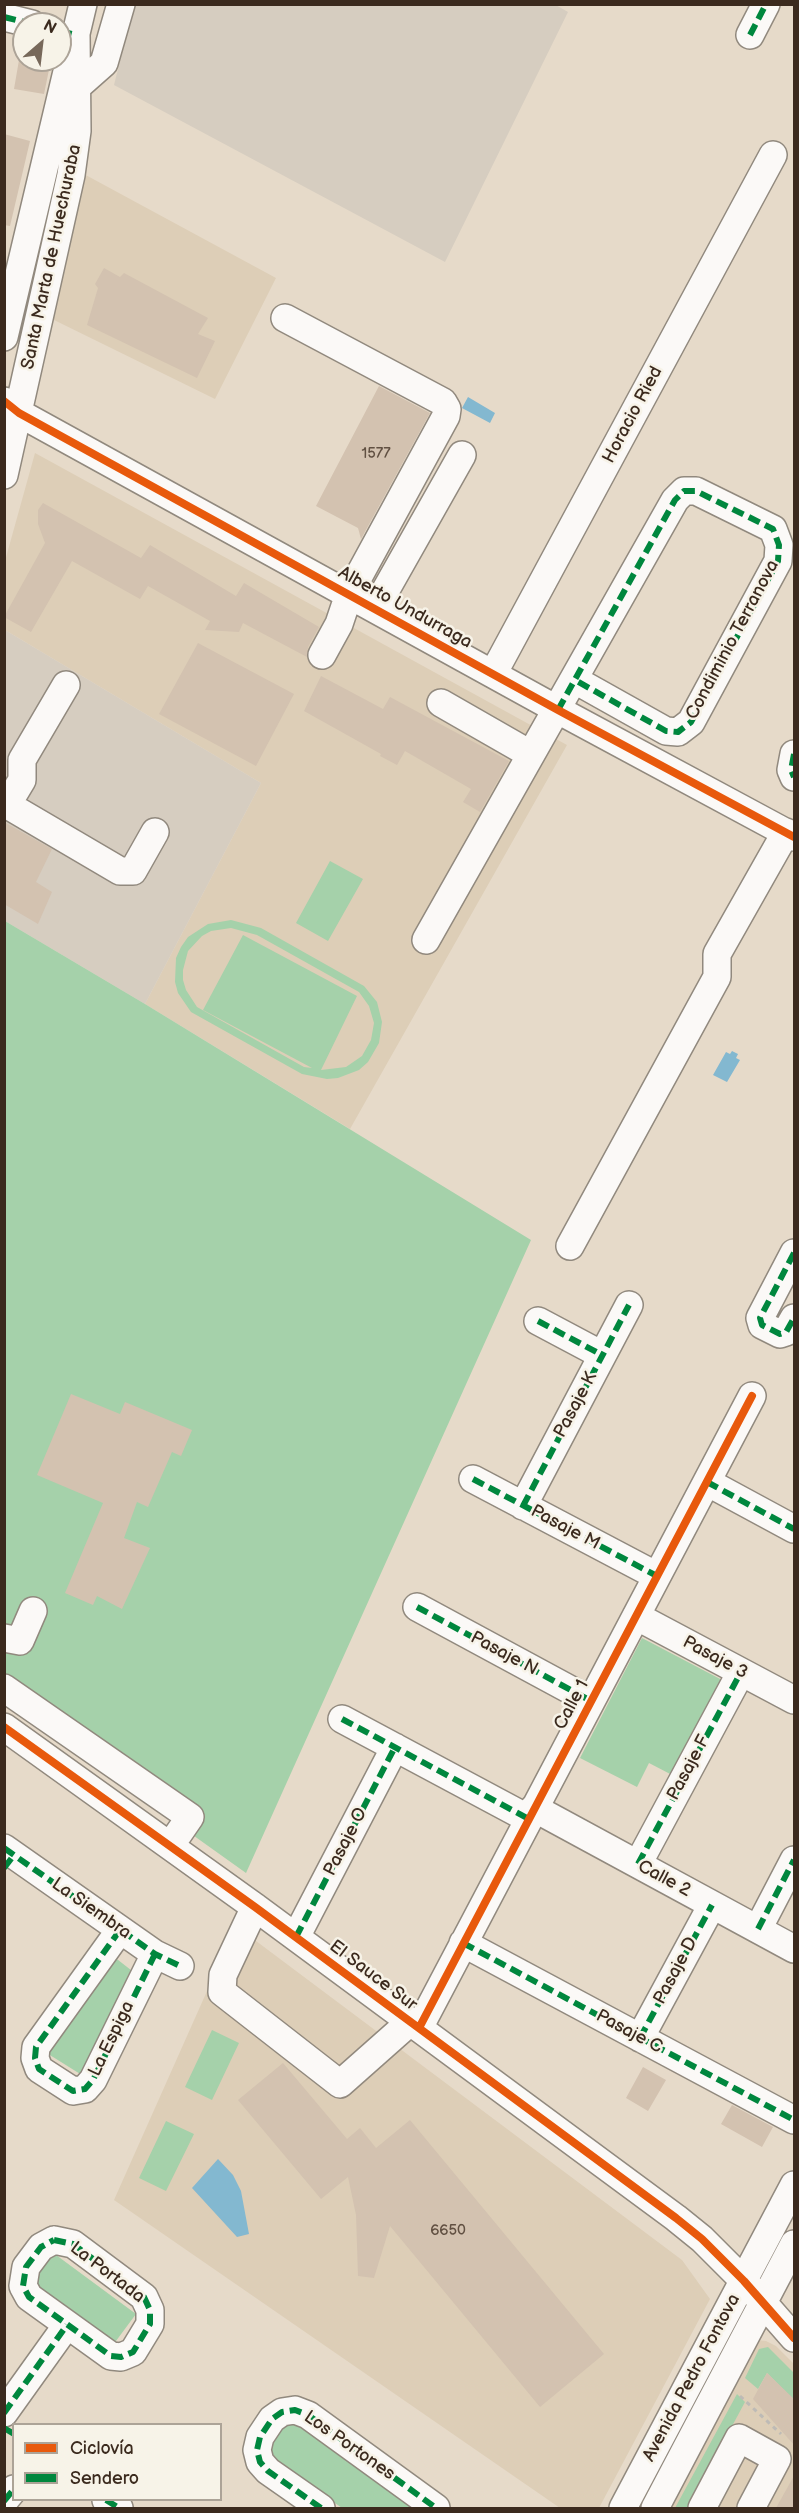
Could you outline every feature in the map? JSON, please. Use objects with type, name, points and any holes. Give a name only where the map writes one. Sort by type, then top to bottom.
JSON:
[{"type":"street","name":"Santa Marta de Huechuraba","points":[[72,26],[84,4]]},
{"type":"street","points":[[78,86],[104,63],[121,4]]},
{"type":"street","points":[[750,34],[766,4]]},
{"type":"street","name":"Santa Marta de Huechuraba","points":[[4,475],[12,407],[71,175],[77,131],[78,86],[72,54]]},
{"type":"street","name":"Santa Marta de Huechuraba","points":[[4,337],[60,72]]},
{"type":"street","name":"Horacio Ried","points":[[493,674],[773,155]]},
{"type":"street","points":[[285,318],[443,402],[447,409],[446,416],[349,594],[339,624],[322,655]]},
{"type":"street","name":"Alberto Undurraga","points":[[12,407],[558,710],[790,834]]},
{"type":"street","points":[[375,609],[462,455]]},
{"type":"street","name":"Condiminio Terranova","points":[[426,940],[675,500],[684,491],[696,491],[772,529],[779,544],[778,561],[691,722],[678,732],[666,731],[575,680]]},
{"type":"street","points":[[66,684],[22,760],[22,780],[6,804],[120,871],[133,871],[156,832]]},
{"type":"street","points":[[441,704],[530,754]]},
{"type":"street","points":[[795,754],[791,771],[795,777]]},
{"type":"street","points":[[570,1246],[717,977],[717,954],[790,834]]},
{"type":"street","points":[[791,1267],[762,1315],[761,1322],[765,1327],[783,1333],[795,1318]]},
{"type":"street","name":"Pasaje K","points":[[523,1506],[628,1305]]},
{"type":"street","points":[[537,1321],[602,1355]]},
{"type":"street","name":"Calle 1","points":[[415,2025],[463,1943],[752,1396]]},
{"type":"street","name":"Pasaje M","points":[[473,1479],[657,1576]]},
{"type":"street","points":[[707,1482],[795,1529]]},
{"type":"street","name":"Pasaje N","points":[[417,1607],[591,1701]]},
{"type":"street","points":[[4,1638],[20,1641],[33,1611]]},
{"type":"street","name":"Pasaje 3","points":[[636,1616],[795,1700]]},
{"type":"street","name":"Pasaje F","points":[[638,1864],[741,1672]]},
{"type":"street","points":[[4,1688],[189,1817],[170,1846]]},
{"type":"street","points":[[342,1719],[532,1814]]},
{"type":"street","name":"El Sauce Sur","points":[[4,1727],[255,1907],[676,2218],[702,2239],[744,2281],[777,2294],[795,2338]]},
{"type":"street","name":"Pasaje O","points":[[296,1937],[395,1747]]},
{"type":"street","name":"Calle 2","points":[[532,1814],[638,1864],[795,1949]]},
{"type":"street","name":"La Siembra","points":[[8,1857],[155,1954],[180,1966]]},
{"type":"street","points":[[758,1929],[795,1860]]},
{"type":"street","name":"Pasaje D","points":[[640,2038],[712,1905]]},
{"type":"street","points":[[255,1907],[223,1975],[222,1992],[340,2085],[415,2025]]},
{"type":"street","name":"La Espiga","points":[[120,1930],[36,2047],[35,2058],[39,2069],[73,2091],[85,2089],[93,2080],[155,1954]]},
{"type":"street","name":"Pasaje C","points":[[463,1943],[795,2120]]},
{"type":"street","name":"Avenida Pedro Fontova","points":[[624,2508],[795,2185]]},
{"type":"street","name":"La Portada","points":[[54,2240],[73,2244],[138,2293],[148,2303],[150,2310],[148,2331],[133,2352],[121,2357],[111,2356],[67,2325],[33,2301],[23,2286],[26,2267],[41,2247],[54,2240]]},
{"type":"street","name":"Avenida Pedro Fontova","points":[[655,2508],[777,2294],[795,2244]]},
{"type":"street","points":[[4,2413],[67,2325]]},
{"type":"street","name":"Los Portones","points":[[321,2508],[268,2471],[260,2462],[257,2450],[260,2437],[272,2419],[282,2412],[295,2410],[308,2415],[436,2508]]},
{"type":"street","points":[[702,2508],[740,2438],[777,2459],[751,2508]]},
{"type":"path","points":[[735,2390],[784,2439]]},
{"type":"shaded area","points":[[554,4],[568,12],[445,262],[114,85],[134,5]]},
{"type":"shaded area","points":[[82,173],[276,278],[215,399],[52,319]]},
{"type":"shaded area","points":[[35,453],[567,745],[350,1129],[145,1004],[261,783],[5,630],[5,561]]},
{"type":"shaded area","points":[[5,630],[261,783],[145,1004],[5,921]]},
{"type":"shaded area","points":[[236,1926],[682,2260],[710,2299],[599,2508],[560,2508],[114,2200]]},
{"type":"shaded area","points":[[756,2340],[766,2341],[776,2346],[794,2364],[794,2508],[666,2508]]},
{"type":"green space","points":[[330,861],[363,879],[328,941],[296,923]]},
{"type":"green space","points":[[231,920],[261,928],[364,986],[377,1002],[382,1022],[379,1043],[368,1062],[359,1070],[338,1078],[327,1079],[302,1074],[191,1012],[178,993],[175,982],[176,958],[188,937],[208,924]],"holes":[[[231,928],[257,935],[359,992],[369,1006],[374,1023],[371,1040],[362,1056],[346,1067],[321,1070],[357,996],[243,935],[203,1010],[312,1068],[304,1067],[197,1007],[186,990],[183,980],[188,951],[202,936],[211,931]]]},
{"type":"green space","points":[[5,921],[531,1240],[246,1873],[5,1701]]},
{"type":"green space","points":[[642,1638],[724,1681],[674,1776],[649,1763],[637,1787],[580,1758]]},
{"type":"green space","points":[[113,1956],[136,1974],[85,2077],[45,2052]]},
{"type":"green space","points":[[212,2030],[239,2043],[212,2100],[185,2087]]},
{"type":"green space","points":[[166,2121],[194,2134],[166,2191],[139,2178]]},
{"type":"green space","points":[[52,2252],[136,2314],[113,2345],[30,2283]]},
{"type":"green space","points":[[768,2347],[794,2373],[794,2400],[767,2373],[758,2389],[745,2378],[759,2349]]},
{"type":"green space","points":[[737,2394],[745,2402],[688,2508],[675,2508]]},
{"type":"green space","points":[[292,2422],[299,2424],[419,2508],[342,2508],[273,2459],[269,2447],[285,2424]]},
{"type":"water","points":[[468,397],[495,413],[490,423],[462,408]]},
{"type":"water","points":[[732,1051],[738,1054],[736,1058],[740,1060],[727,1082],[713,1075],[726,1052],[730,1054]]},
{"type":"water","points":[[218,2159],[233,2175],[241,2191],[249,2234],[237,2237],[192,2188]]},
{"type":"building","points":[[17,72],[49,72],[44,94],[14,89]]},
{"type":"building","points":[[4,134],[30,141],[10,226],[4,225]]},
{"type":"building","points":[[104,268],[120,277],[124,273],[208,318],[198,334],[215,341],[197,378],[87,325],[98,288],[95,284]]},
{"type":"building","points":[[379,386],[430,413],[361,539],[358,528],[316,506]]},
{"type":"building","points":[[43,503],[141,558],[150,545],[236,596],[244,583],[319,627],[308,647],[307,657],[243,623],[239,632],[205,630],[210,621],[148,586],[140,599],[72,561],[31,632],[4,617],[45,543],[38,524],[38,510]]},
{"type":"building","points":[[198,643],[294,694],[256,766],[159,714]]},
{"type":"building","points":[[321,676],[383,709],[390,697],[509,761],[480,812],[463,802],[471,789],[405,751],[397,765],[304,711]]},
{"type":"building","points":[[4,822],[52,849],[36,882],[52,892],[38,924],[4,904]]},
{"type":"building","points":[[71,1394],[120,1414],[125,1402],[192,1430],[181,1456],[172,1452],[148,1507],[137,1502],[124,1538],[150,1548],[122,1609],[97,1596],[93,1605],[65,1593],[103,1503],[37,1475]]},
{"type":"building","points":[[283,2063],[347,2139],[360,2128],[376,2148],[410,2120],[604,2354],[540,2407],[390,2226],[374,2278],[358,2276],[356,2215],[348,2177],[321,2199],[238,2100]]},
{"type":"building","points":[[643,2067],[666,2080],[648,2111],[626,2098]]},
{"type":"building","points":[[732,2105],[773,2127],[762,2147],[721,2124]]},
{"type":"building","points":[[767,2373],[795,2400],[795,2446],[753,2399]]},
{"type":"building","points":[[795,2474],[795,2508],[776,2508]]},
{"type":"marked path","points":[[750,35],[766,4]]},
{"type":"marked path","points":[[4,17],[12,19]]},
{"type":"marked path","points":[[72,34],[76,35]]},
{"type":"marked path","points":[[558,710],[675,500],[684,491],[696,491],[773,529],[779,545],[778,561],[691,722],[678,732],[666,731],[575,680]]},
{"type":"marked path","points":[[794,754],[791,770],[794,777]]},
{"type":"marked path","points":[[794,1253],[760,1318],[762,1325],[780,1334],[786,1332],[794,1318]]},
{"type":"marked path","points":[[523,1506],[629,1305]]},
{"type":"marked path","points":[[538,1321],[602,1355]]},
{"type":"marked path","points":[[473,1479],[657,1576]]},
{"type":"marked path","points":[[707,1482],[794,1529]]},
{"type":"marked path","points":[[417,1607],[591,1701]]},
{"type":"marked path","points":[[638,1864],[741,1672]]},
{"type":"marked path","points":[[342,1719],[529,1819]]},
{"type":"marked path","points":[[296,1937],[395,1747]]},
{"type":"marked path","points":[[4,1848],[155,1954],[180,1966]]},
{"type":"marked path","points":[[4,1868],[14,1855]]},
{"type":"marked path","points":[[758,1929],[794,1860]]},
{"type":"marked path","points":[[640,2038],[712,1905]]},
{"type":"marked path","points":[[120,1930],[36,2047],[35,2058],[39,2069],[73,2091],[85,2089],[93,2080],[155,1954]]},
{"type":"marked path","points":[[463,1943],[794,2120]]},
{"type":"marked path","points":[[54,2240],[73,2244],[144,2297],[150,2310],[150,2324],[133,2352],[121,2357],[111,2356],[29,2297],[23,2286],[26,2267],[41,2247],[54,2240]]},
{"type":"marked path","points":[[4,2413],[67,2325]]},
{"type":"marked path","points":[[321,2508],[268,2471],[260,2462],[257,2450],[260,2437],[272,2419],[282,2412],[295,2410],[308,2415],[436,2508]]},
{"type":"marked path","points":[[4,2428],[12,2433]]},
{"type":"marked path","points":[[4,2501],[12,2491]]},
{"type":"marked path","points":[[108,2501],[119,2508]]},
{"type":"cycle path","points":[[4,401],[19,413],[558,710],[794,837]]},
{"type":"cycle path","points":[[419,2028],[752,1396]]},
{"type":"cycle path","points":[[4,1727],[255,1907],[676,2218],[702,2239],[744,2281],[794,2338]]}]
